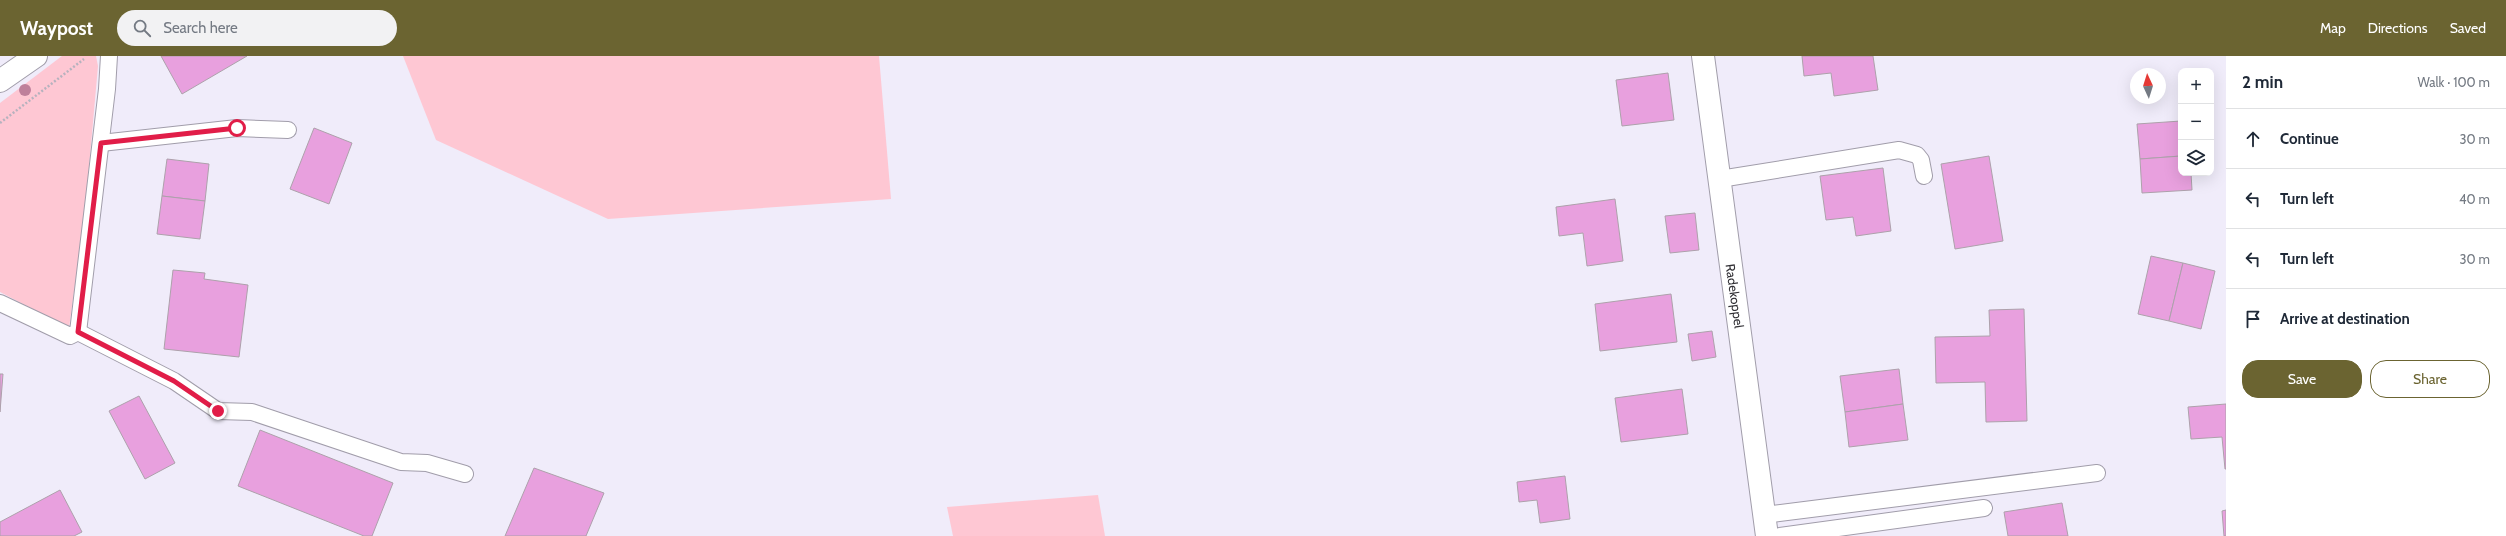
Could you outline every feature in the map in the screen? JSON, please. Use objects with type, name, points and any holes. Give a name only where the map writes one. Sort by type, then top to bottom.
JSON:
[{"type":"street","points":[[0,81],[36,56]]},
{"type":"street","name":"Radekoppel","points":[[1703,56],[1767,536]]},
{"type":"lane","points":[[78,332],[101,143],[109,56]]},
{"type":"lane","points":[[101,143],[237,128],[288,130]]},
{"type":"lane","points":[[1720,179],[1899,150],[1917,154],[1921,160],[1924,176]]},
{"type":"lane","points":[[0,303],[58,332],[70,336],[78,332]]},
{"type":"lane","points":[[78,332],[174,381],[218,411],[252,412],[401,462],[427,463],[465,474]]},
{"type":"lane","points":[[1764,515],[2097,473]]},
{"type":"lane","points":[[1780,536],[1984,508]]},
{"type":"path","points":[[0,123],[88,56]]},
{"type":"shaded area","points":[[62,56],[96,56],[98,66],[85,212],[69,328],[0,292],[0,103]]},
{"type":"shaded area","points":[[403,56],[879,56],[891,199],[608,219],[436,140]]},
{"type":"shaded area","points":[[1098,495],[1105,536],[953,536],[947,507]]},
{"type":"building","points":[[161,56],[247,56],[182,94]]},
{"type":"building","points":[[1802,56],[1873,56],[1878,90],[1834,96],[1831,73],[1804,76]]},
{"type":"building","points":[[1668,73],[1674,120],[1622,126],[1616,80]]},
{"type":"building","points":[[2178,121],[2178,156],[2140,159],[2137,124]]},
{"type":"building","points":[[314,128],[352,143],[329,204],[290,189]]},
{"type":"building","points":[[1989,156],[2003,241],[1955,249],[1941,164]]},
{"type":"building","points":[[2178,156],[2178,176],[2191,176],[2192,190],[2142,193],[2140,159]]},
{"type":"building","points":[[167,159],[209,164],[205,201],[162,196]]},
{"type":"building","points":[[1883,168],[1891,231],[1856,236],[1853,217],[1826,220],[1820,176]]},
{"type":"building","points":[[162,196],[205,201],[200,239],[157,234]]},
{"type":"building","points":[[1615,199],[1623,261],[1587,266],[1583,233],[1559,236],[1556,207]]},
{"type":"building","points":[[1695,213],[1699,250],[1670,253],[1665,216]]},
{"type":"building","points":[[2151,256],[2183,263],[2169,321],[2138,314]]},
{"type":"building","points":[[2183,263],[2215,271],[2201,329],[2169,321]]},
{"type":"building","points":[[173,270],[205,273],[204,279],[248,285],[239,357],[164,349]]},
{"type":"building","points":[[1671,294],[1677,342],[1600,351],[1595,304]]},
{"type":"building","points":[[2024,309],[2027,421],[1986,422],[1985,382],[1936,383],[1935,337],[1990,336],[1989,310]]},
{"type":"building","points":[[1712,331],[1716,357],[1692,361],[1688,334]]},
{"type":"building","points":[[1899,369],[1903,404],[1845,412],[1840,376]]},
{"type":"building","points":[[0,374],[3,374],[0,412]]},
{"type":"building","points":[[1682,389],[1688,434],[1621,442],[1615,398]]},
{"type":"building","points":[[139,396],[175,463],[145,479],[109,411]]},
{"type":"building","points":[[1903,404],[1908,440],[1849,447],[1845,412]]},
{"type":"building","points":[[2226,404],[2225,469],[2222,437],[2191,439],[2188,407]]},
{"type":"building","points":[[260,430],[393,483],[372,536],[364,536],[238,486]]},
{"type":"building","points":[[534,468],[604,493],[586,536],[505,536]]},
{"type":"building","points":[[1565,476],[1570,519],[1540,523],[1537,500],[1519,502],[1517,482]]},
{"type":"building","points":[[60,490],[82,532],[74,536],[0,536],[0,522]]},
{"type":"building","points":[[2062,503],[2068,536],[2008,536],[2004,512]]},
{"type":"building","points":[[2226,510],[2226,536],[2224,536],[2222,511]]},
{"type":"route","points":[[218,411],[174,381],[78,332],[101,143],[237,128]]}]
